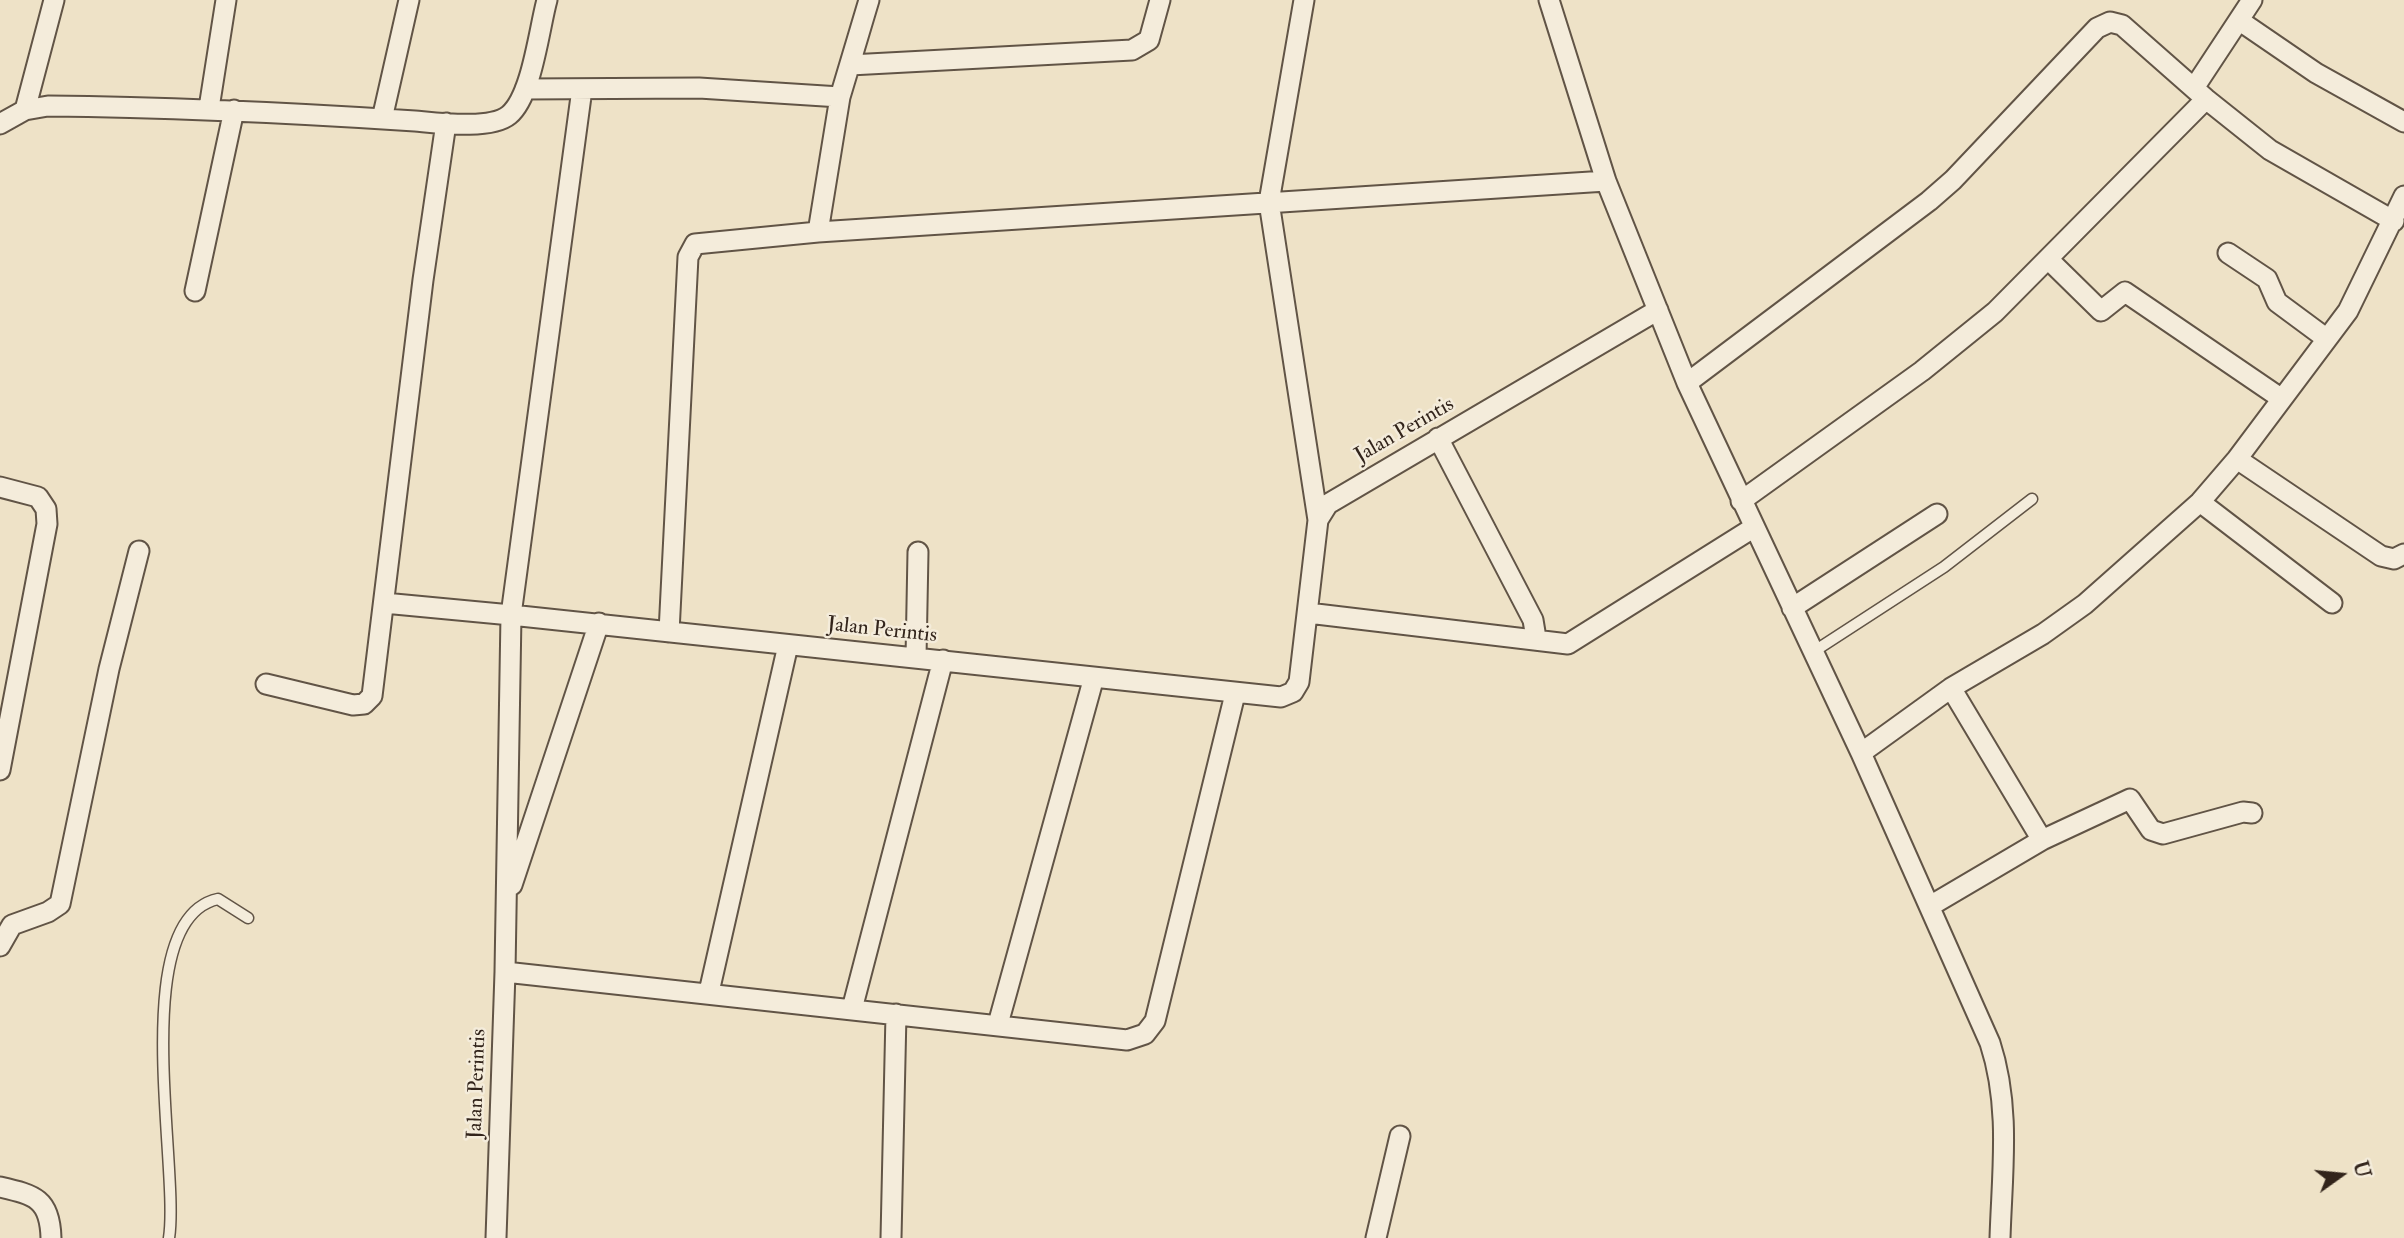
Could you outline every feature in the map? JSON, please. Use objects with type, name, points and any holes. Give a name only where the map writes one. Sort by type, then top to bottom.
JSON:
[{"type":"street","points":[[25,110],[54,0]]},
{"type":"street","points":[[208,108],[226,0]]},
{"type":"street","points":[[382,119],[409,0]]},
{"type":"street","points":[[0,124],[25,110],[48,106],[208,108],[446,123],[495,123],[511,113],[525,89],[547,0]]},
{"type":"street","points":[[818,232],[840,97],[869,0]]},
{"type":"street","points":[[850,65],[1132,50],[1149,40],[1160,0]]},
{"type":"street","points":[[1304,0],[1269,202],[1318,520]]},
{"type":"street","points":[[1549,0],[1606,181],[1687,383],[1861,753],[1990,1043],[2000,1078],[2005,1114],[2000,1238]]},
{"type":"street","points":[[1741,501],[1965,337],[2048,259],[2200,93],[2252,0]]},
{"type":"street","points":[[2239,21],[2316,73],[2404,122]]},
{"type":"street","points":[[1687,383],[1929,201],[1953,180],[2097,28],[2105,23],[2122,25],[2200,93],[2286,161],[2393,221]]},
{"type":"street","points":[[525,89],[699,88],[840,97]]},
{"type":"street","points":[[384,603],[511,615],[582,89]]},
{"type":"street","points":[[195,291],[234,110]]},
{"type":"street","points":[[266,684],[352,705],[364,704],[372,696],[423,279],[446,123]]},
{"type":"street","points":[[669,632],[688,257],[695,244],[818,232],[1606,181]]},
{"type":"street","points":[[1861,753],[1951,688],[2043,634],[2085,604],[2200,502],[2237,459],[2357,295],[2404,196]]},
{"type":"street","points":[[2228,253],[2267,279],[2277,302],[2327,339]]},
{"type":"street","points":[[2048,259],[2101,311],[2125,292],[2282,399]]},
{"type":"street","name":"Jalan Perintis","points":[[496,1238],[505,972],[511,615],[1281,697],[1297,688],[1318,520],[1322,511],[1336,497],[1658,310]]},
{"type":"street","points":[[1438,438],[1532,620],[1536,638]]},
{"type":"street","points":[[2237,459],[2381,556],[2394,559],[2404,554]]},
{"type":"street","points":[[0,487],[38,497],[46,509],[47,524],[0,770]]},
{"type":"street","points":[[2200,502],[2332,603]]},
{"type":"street","points":[[1792,608],[1937,514]]},
{"type":"street","points":[[1308,613],[1536,638],[1557,644],[1573,642],[1753,528]]},
{"type":"street","points":[[0,946],[12,925],[48,912],[60,904],[109,669],[139,551]]},
{"type":"street","points":[[916,657],[919,552]]},
{"type":"street","points":[[506,902],[598,623]]},
{"type":"street","points":[[709,992],[788,645]]},
{"type":"street","points":[[852,1009],[943,660]]},
{"type":"street","points":[[998,1024],[1094,677]]},
{"type":"street","points":[[1951,688],[2042,840]]},
{"type":"street","points":[[505,972],[709,992],[1127,1040],[1139,1037],[1152,1026],[1236,694]]},
{"type":"street","points":[[1930,905],[2042,840],[2130,799],[2151,830],[2163,834],[2244,812],[2252,813]]},
{"type":"street","points":[[891,1238],[896,1014]]},
{"type":"street","points":[[1376,1238],[1400,1136]]},
{"type":"street","points":[[0,1187],[29,1194],[39,1200],[47,1209],[51,1238]]},
{"type":"lane","points":[[1813,652],[1944,567],[2032,499]]},
{"type":"lane","points":[[169,1238],[172,1170],[166,1128],[161,1034],[176,936],[191,911],[205,902],[218,899],[248,918]]}]
